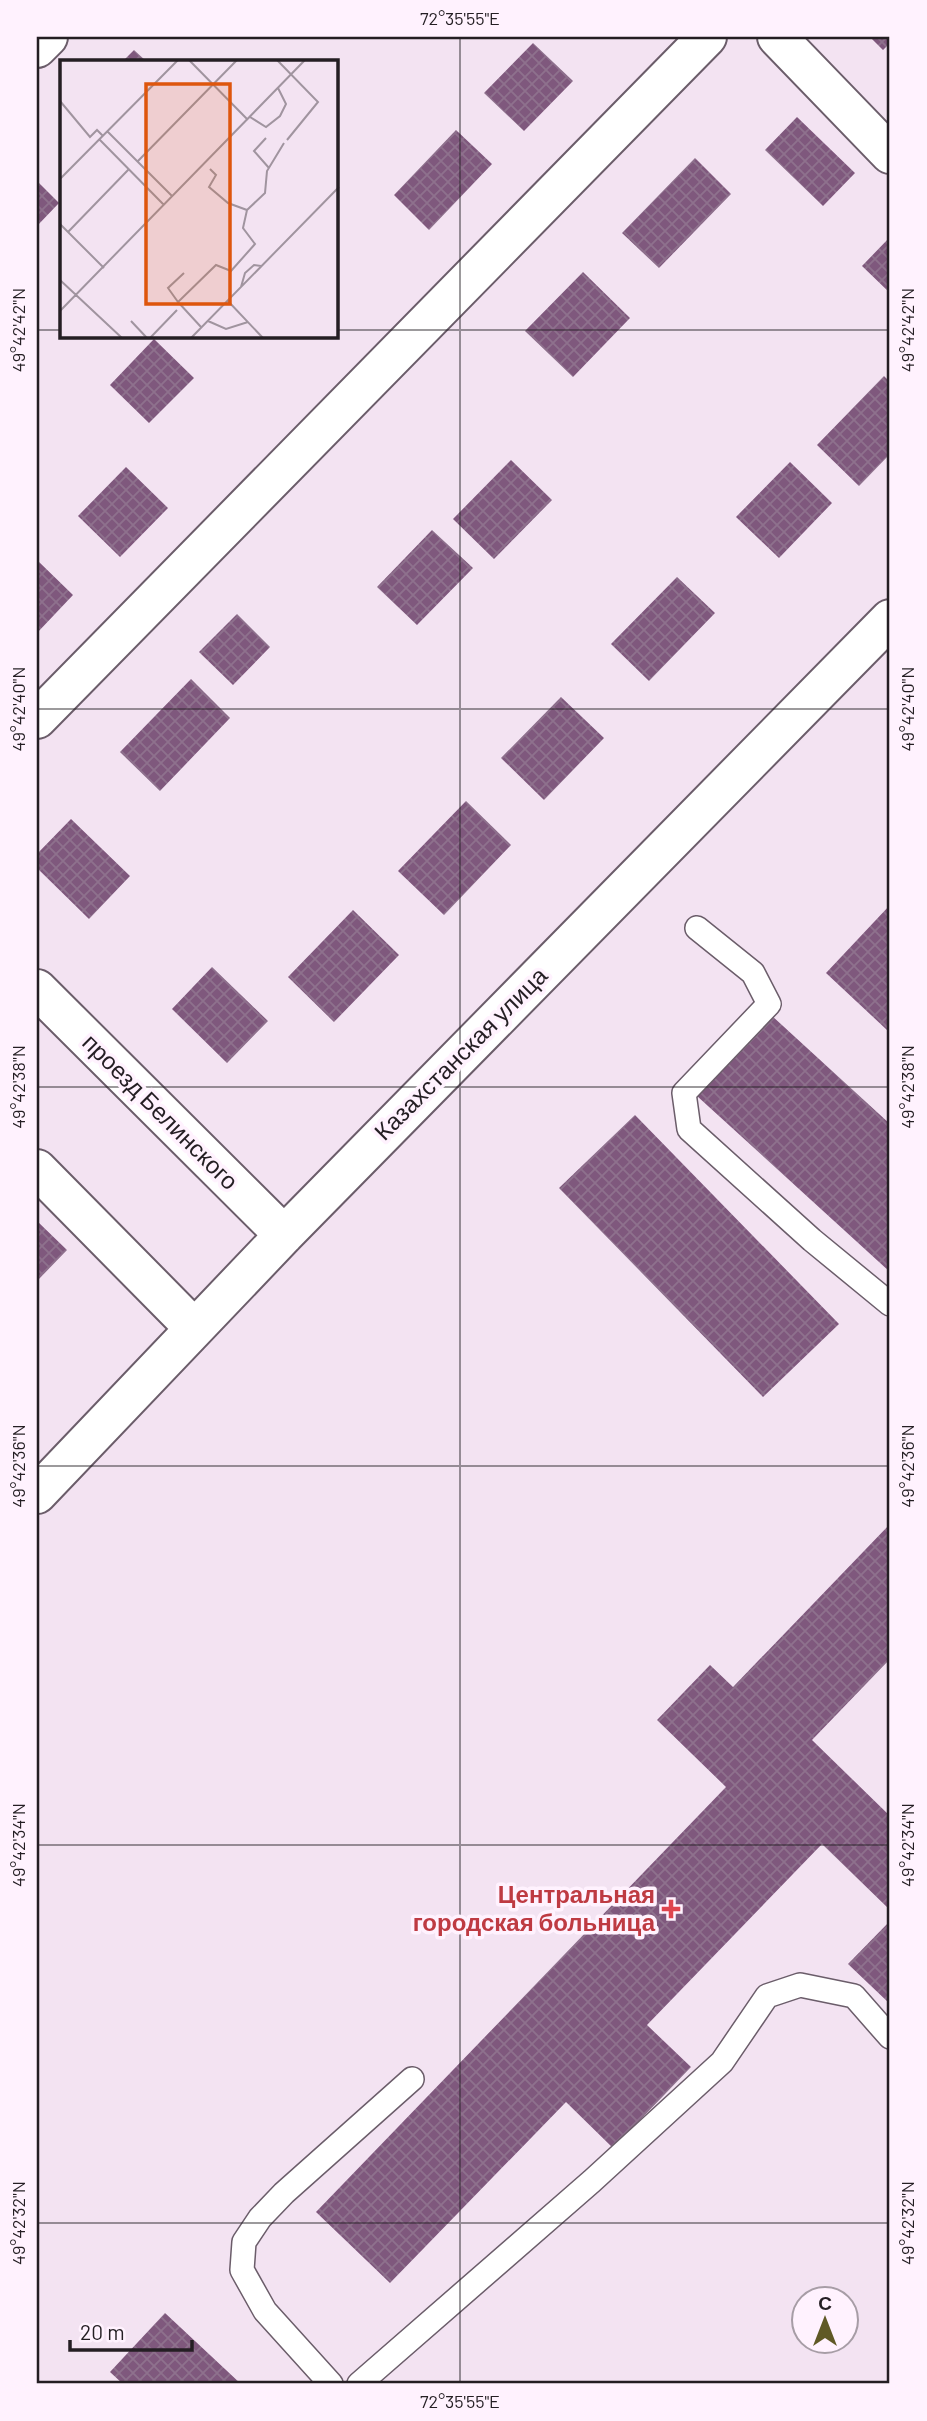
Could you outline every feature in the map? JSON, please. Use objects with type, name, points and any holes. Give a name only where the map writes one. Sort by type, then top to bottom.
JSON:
[{"type":"street","points":[[37,48],[48,37]]},
{"type":"street","points":[[37,719],[707,37]]},
{"type":"street","points":[[777,37],[890,153]]},
{"type":"street","name":"Казахстанская улица","points":[[37,1494],[284,1235],[890,619]]},
{"type":"street","name":"проезд Белинского","points":[[37,989],[284,1235]]},
{"type":"street","points":[[37,1169],[194,1328]]},
{"type":"lane","points":[[697,928],[753,972],[769,1004],[684,1093],[689,1129],[812,1240],[890,1304]]},
{"type":"lane","points":[[359,2384],[592,2181],[722,2062],[767,1996],[800,1985],[854,1996],[890,2037]]},
{"type":"lane","points":[[331,2384],[265,2311],[242,2270],[244,2242],[260,2218],[284,2193],[412,2079]]},
{"type":"building","points":[[870,37],[890,37],[890,43],[883,50]]},
{"type":"building","points":[[533,43],[573,81],[524,131],[484,93]]},
{"type":"building","points":[[134,50],[145,60],[124,60]]},
{"type":"building","points":[[797,117],[855,173],[823,206],[765,150]]},
{"type":"building","points":[[456,130],[492,164],[429,230],[394,195]]},
{"type":"building","points":[[695,158],[731,194],[659,268],[622,233]]},
{"type":"building","points":[[37,181],[59,203],[37,226]]},
{"type":"building","points":[[890,237],[890,293],[862,266]]},
{"type":"building","points":[[583,272],[630,318],[573,377],[525,331]]},
{"type":"building","points":[[154,339],[194,378],[149,423],[110,385]]},
{"type":"building","points":[[884,376],[890,382],[890,454],[859,486],[817,445]]},
{"type":"building","points":[[511,460],[552,500],[494,559],[453,519]]},
{"type":"building","points":[[790,462],[832,503],[779,558],[736,517]]},
{"type":"building","points":[[126,467],[168,508],[120,557],[78,516]]},
{"type":"building","points":[[432,530],[473,568],[417,625],[377,587]]},
{"type":"building","points":[[37,560],[73,595],[37,633]]},
{"type":"building","points":[[677,577],[715,613],[649,681],[611,644]]},
{"type":"building","points":[[237,614],[270,647],[233,685],[199,652]]},
{"type":"building","points":[[191,679],[230,718],[160,791],[120,752]]},
{"type":"building","points":[[561,697],[604,738],[544,800],[501,758]]},
{"type":"building","points":[[466,801],[511,845],[444,915],[398,871]]},
{"type":"building","points":[[71,819],[130,876],[89,919],[37,868],[37,854]]},
{"type":"building","points":[[890,905],[890,1027],[887,1030],[826,973]]},
{"type":"building","points":[[353,910],[399,955],[334,1022],[288,977]]},
{"type":"building","points":[[212,967],[268,1021],[227,1063],[172,1009]]},
{"type":"building","points":[[771,1015],[890,1124],[890,1272],[697,1096]]},
{"type":"building","points":[[635,1115],[839,1324],[763,1397],[559,1188]]},
{"type":"building","points":[[37,1221],[67,1250],[37,1281]]},
{"type":"building","points":[[890,1524],[890,1659],[812,1740],[890,1816],[890,1910],[822,1844],[647,2025],[691,2067],[613,2148],[566,2102],[390,2283],[316,2212],[726,1787],[657,1720],[710,1665],[733,1687]]},
{"type":"building","points":[[890,1921],[890,2004],[848,1964]]},
{"type":"building","points":[[165,2313],[241,2384],[123,2384],[110,2372]]},
{"type":"place","name":"Центральная городская больница","points":[[671,1909]]}]
